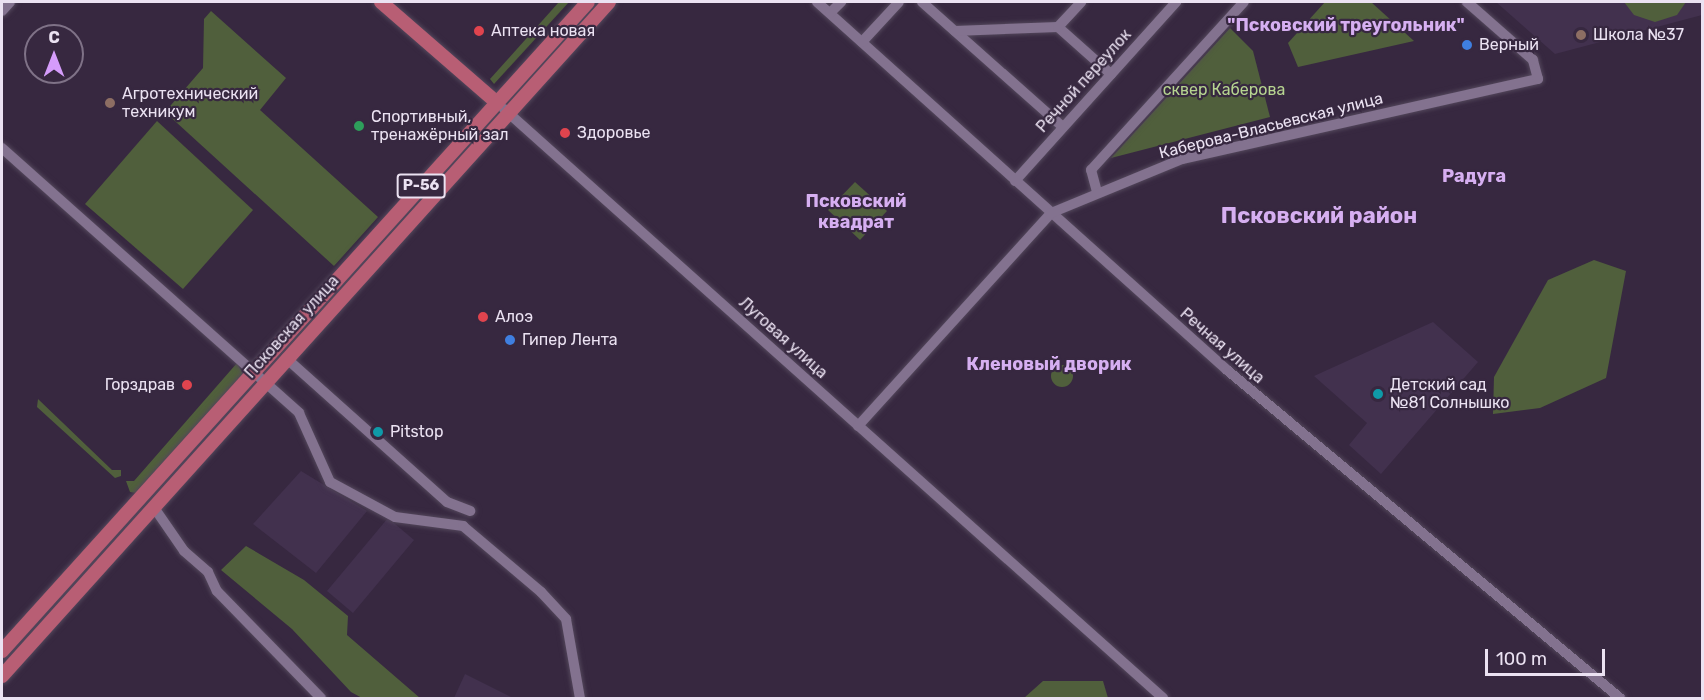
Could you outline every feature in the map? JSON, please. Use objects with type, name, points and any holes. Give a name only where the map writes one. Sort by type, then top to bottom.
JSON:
[{"type":"main road","name":"Луговая улица","points":[[381,2],[497,103]]},
{"type":"main road","name":"Псковская улица","points":[[2,651],[588,2]]},
{"type":"main road","name":"Псковская улица","points":[[2,676],[609,2]]},
{"type":"street","points":[[2,11],[10,2]]},
{"type":"street","name":"Речная улица","points":[[817,2],[1051,213],[1604,695],[1620,699]]},
{"type":"street","points":[[830,13],[841,2]]},
{"type":"street","points":[[862,42],[899,2]]},
{"type":"street","points":[[922,2],[1063,127]]},
{"type":"street","points":[[1058,27],[1081,2]]},
{"type":"street","name":"Речной переулок","points":[[1015,181],[1176,2]]},
{"type":"street","points":[[1097,192],[1091,170],[1244,2]]},
{"type":"street","name":"Каберова-Власьевская улица","points":[[858,426],[1051,213],[1097,192],[1182,159],[1538,79],[1533,60],[1467,2]]},
{"type":"street","points":[[955,31],[1058,27],[1111,74]]},
{"type":"street","name":"Луговая улица","points":[[497,103],[1163,699]]},
{"type":"street","points":[[2,148],[266,381],[299,413],[330,482],[395,518],[463,526],[541,591],[566,619],[580,699]]},
{"type":"street","points":[[286,358],[447,502],[470,512]]},
{"type":"street","points":[[153,506],[184,551],[208,572],[217,591],[321,699]]},
{"type":"shaded area","name":"Школа №37","points":[[1496,2],[1702,2],[1702,15],[1555,54]]},
{"type":"shaded area","points":[[1433,322],[1478,362],[1381,474],[1349,445],[1367,423],[1314,376]]},
{"type":"shaded area","points":[[301,471],[367,511],[316,573],[253,524]]},
{"type":"shaded area","points":[[388,518],[414,540],[353,613],[327,591]]},
{"type":"shaded area","points":[[465,674],[513,698],[454,698]]},
{"type":"green space","points":[[559,2],[569,2],[494,84],[490,79]]},
{"type":"green space","points":[[1325,2],[1371,2],[1414,41],[1298,67],[1288,43]]},
{"type":"green space","points":[[1624,2],[1686,2],[1677,15],[1655,22],[1634,15]]},
{"type":"green space","points":[[211,11],[286,78],[260,110],[378,217],[334,266],[165,112],[203,68],[204,19]]},
{"type":"green space","name":"сквер Каберова","points":[[1230,28],[1253,51],[1270,117],[1111,158]]},
{"type":"green space","points":[[157,121],[253,210],[183,289],[85,204]]},
{"type":"green space","points":[[855,182],[887,211],[860,240],[828,210]]},
{"type":"green space","points":[[1594,260],[1626,271],[1606,378],[1540,408],[1493,414],[1494,377],[1548,280]]},
{"type":"green space","points":[[237,363],[243,374],[136,493],[130,492],[126,481],[134,481]]},
{"type":"green space","points":[[1058,365],[1066,365],[1073,372],[1073,380],[1066,387],[1058,387],[1051,380],[1051,372]]},
{"type":"green space","points":[[38,399],[112,470],[121,470],[121,476],[115,478],[37,407]]},
{"type":"green space","points":[[246,546],[304,580],[348,616],[347,635],[420,698],[362,698],[351,692],[292,629],[221,570]]},
{"type":"green space","points":[[1043,681],[1103,681],[1108,698],[1024,698]]},
{"type":"place","name":"Аптека новая","points":[[479,31]]},
{"type":"place","name":"Школа №37","points":[[1581,35]]},
{"type":"place","name":"Верный","points":[[1467,45]]},
{"type":"place","name":"Агротехнический техникум","points":[[110,103]]},
{"type":"place","name":"Спортивный, тренажёрный зал","points":[[359,126]]},
{"type":"place","name":"Здоровье","points":[[565,133]]},
{"type":"place","name":"Алоэ","points":[[483,317]]},
{"type":"place","name":"Гипер Лента","points":[[510,340]]},
{"type":"place","name":"Горздрав","points":[[187,385]]},
{"type":"place","name":"Детский сад №81 Солнышко","points":[[1378,394]]},
{"type":"place","name":"Pitstop","points":[[378,432]]},
{"type":"district","name":"\"Псковский треугольник\"","points":[[1346,25]]},
{"type":"district","name":"Радуга","points":[[1474,176]]},
{"type":"district","name":"Псковский квадрат","points":[[856,212]]},
{"type":"district","name":"Псковский район","points":[[1319,216]]},
{"type":"district","name":"Кленовый дворик","points":[[1049,364]]}]
